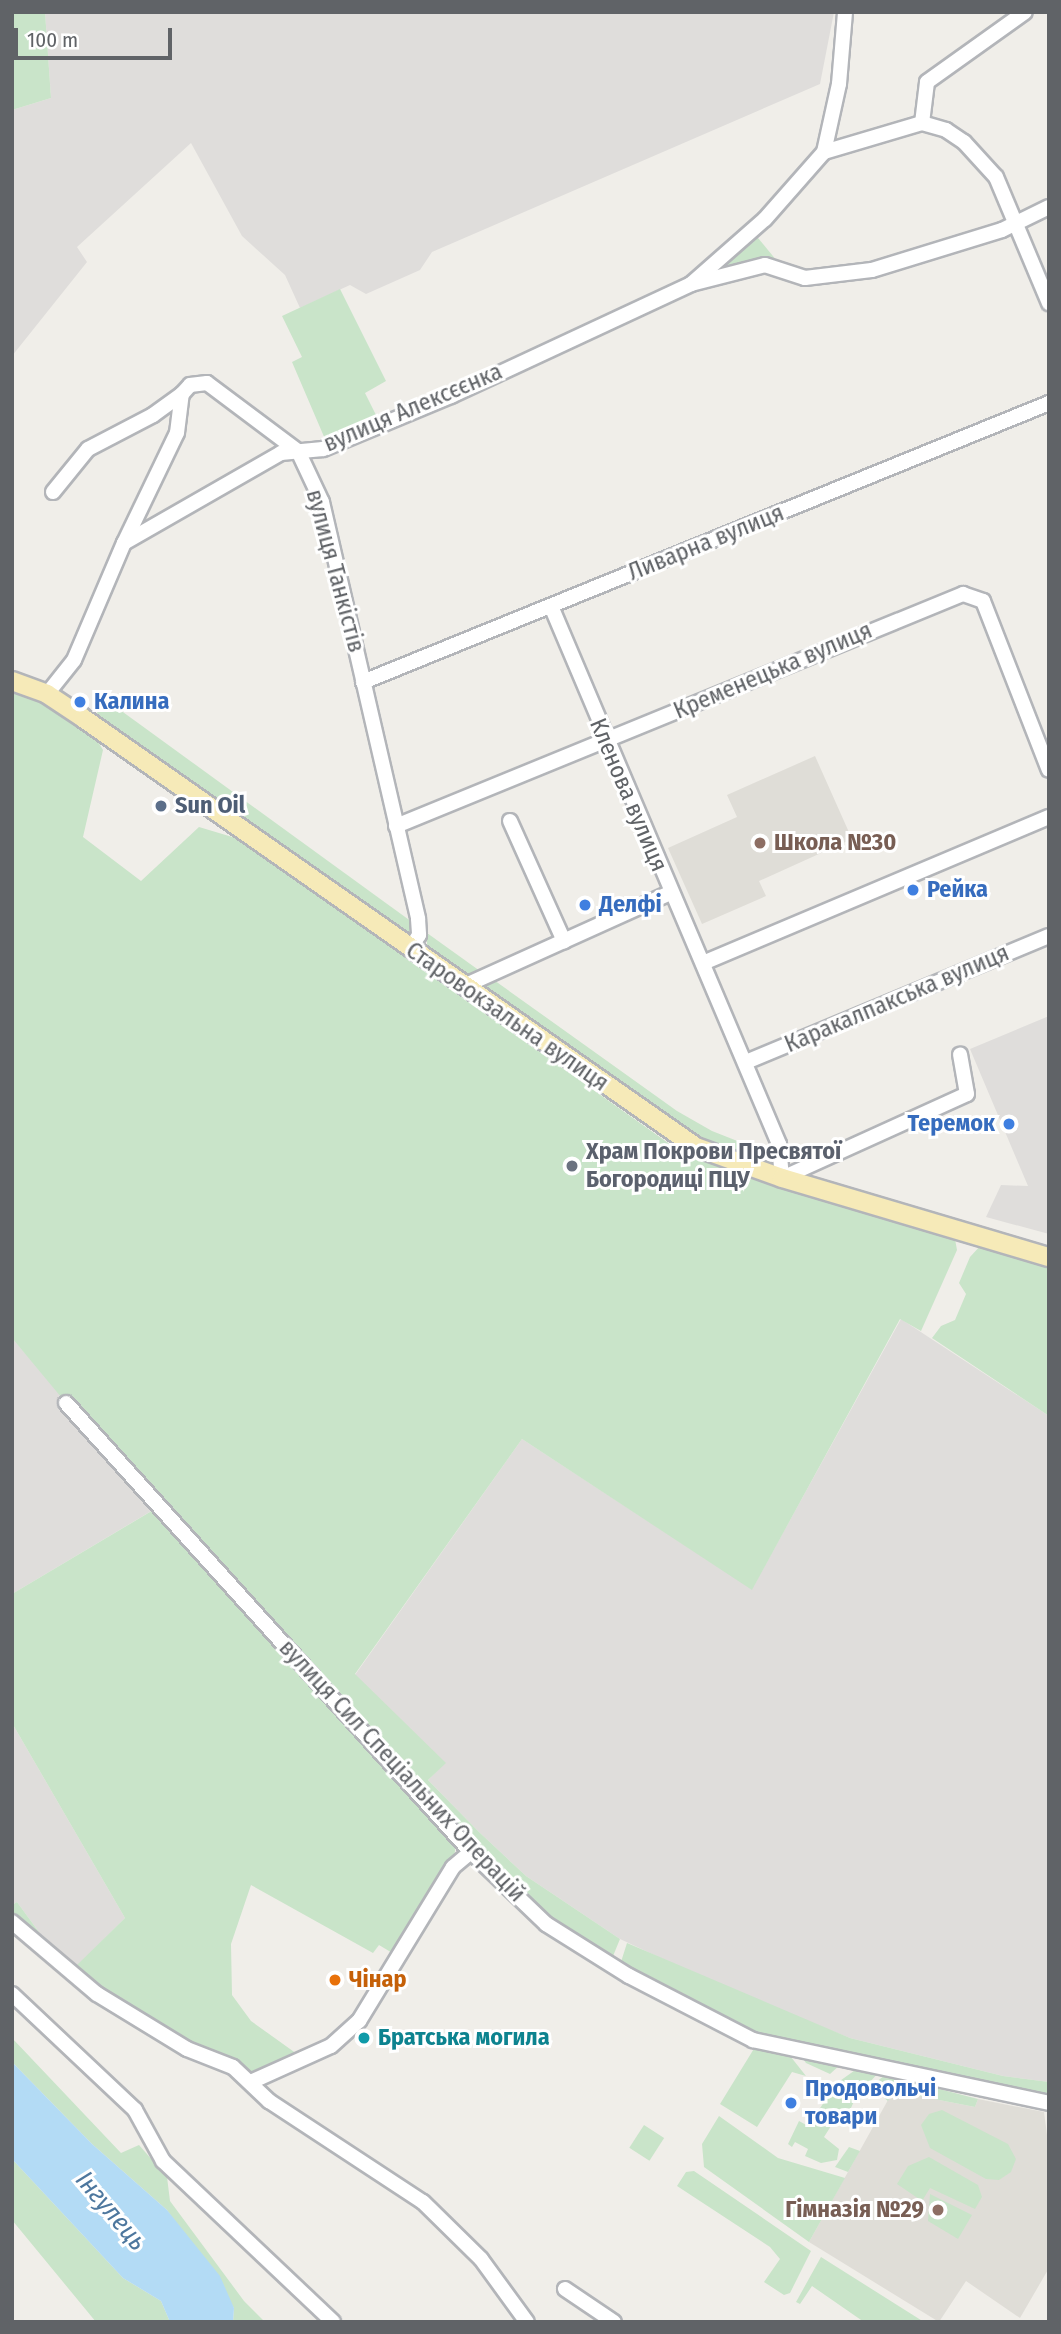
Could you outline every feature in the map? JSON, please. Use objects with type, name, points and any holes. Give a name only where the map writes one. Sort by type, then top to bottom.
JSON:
[{"type":"main road","name":"Старовокзальна вулиця","points":[[12,681],[47,694],[696,1147],[782,1178],[1049,1257]]},
{"type":"street","points":[[845,12],[839,84],[824,152],[922,123],[946,130],[981,158],[996,177],[1049,303]]},
{"type":"street","points":[[922,123],[927,82],[1025,12]]},
{"type":"street","name":"вулиця Алексєєнка","points":[[124,543],[259,463],[281,453],[323,449],[451,396],[691,284],[765,219],[824,152]]},
{"type":"street","points":[[691,284],[765,265],[805,278],[872,270],[1016,225],[1049,207]]},
{"type":"street","name":"вулиця Танкістів","points":[[181,394],[190,385],[206,383],[298,451],[321,502],[418,919],[419,935],[410,949]]},
{"type":"street","points":[[53,492],[89,449],[153,415],[181,394]]},
{"type":"street","points":[[47,694],[74,660],[124,543],[177,433],[181,394]]},
{"type":"street","name":"Ливарна вулиця","points":[[363,682],[1049,403]]},
{"type":"street","name":"Кременецька вулиця","points":[[396,826],[604,739],[970,594],[983,601],[1049,770]]},
{"type":"street","name":"Кленова вулиця","points":[[551,606],[604,739],[746,1062],[779,1144],[782,1178]]},
{"type":"street","points":[[703,963],[1049,817]]},
{"type":"street","points":[[510,821],[564,941]]},
{"type":"street","points":[[464,986],[670,893]]},
{"type":"street","name":"Каракалпакська вулиця","points":[[746,1062],[1049,936]]},
{"type":"street","points":[[782,1178],[967,1094],[960,1055]]},
{"type":"street","name":"вулиця Сил Спеціальних Операцій","points":[[66,1403],[471,1852],[546,1924],[629,1976],[753,2040],[1049,2104]]},
{"type":"street","points":[[253,2081],[331,2046],[359,2021],[453,1867],[471,1852]]},
{"type":"street","points":[[12,1922],[97,1994],[187,2049],[233,2067],[253,2081],[269,2101],[442,2218],[517,2302],[527,2322]]},
{"type":"street","points":[[12,1994],[135,2110],[163,2161],[333,2322]]},
{"type":"street","points":[[565,2289],[614,2322]]},
{"type":"shaded area","points":[[45,12],[834,12],[820,84],[432,252],[420,270],[366,294],[350,285],[300,308],[285,275],[242,236],[191,143],[77,247],[87,262],[12,356],[12,110],[51,98]]},
{"type":"shaded area","name":"Школа №30","points":[[815,756],[852,839],[759,881],[766,896],[702,924],[668,848],[737,817],[727,795]]},
{"type":"shaded area","points":[[1049,1016],[1049,1234],[986,1217],[1001,1185],[1028,1186],[970,1049]]},
{"type":"shaded area","points":[[901,1319],[1049,1416],[1049,2082],[1003,2076],[850,2038],[725,1988],[620,1939],[526,1876],[479,1832],[428,1780],[445,1763],[355,1675],[522,1439],[752,1589]]},
{"type":"shaded area","points":[[12,1338],[158,1507],[12,1594]]},
{"type":"shaded area","points":[[12,1723],[125,1918],[77,1966],[44,1939],[17,1902],[12,1905]]},
{"type":"shaded area","name":"Гімназія №29","points":[[893,2091],[975,2107],[978,2099],[1044,2112],[1049,2150],[1049,2268],[1020,2318],[966,2281],[939,2322],[809,2242]]},
{"type":"green space","points":[[12,12],[45,12],[51,98],[12,110]]},
{"type":"green space","points":[[754,233],[777,261],[709,277]]},
{"type":"green space","points":[[340,289],[386,381],[365,393],[377,417],[325,439],[292,362],[302,357],[282,316]]},
{"type":"green space","points":[[12,691],[51,707],[95,737],[103,750],[83,837],[141,881],[199,827],[239,839],[688,1157],[955,1239],[957,1250],[921,1331],[900,1319],[752,1590],[522,1439],[355,1674],[446,1763],[428,1780],[479,1832],[526,1876],[620,1939],[611,1961],[549,1920],[504,1881],[66,1403],[12,1338]]},
{"type":"green space","points":[[105,699],[412,922],[410,934],[406,936],[94,718]]},
{"type":"green space","points":[[427,933],[480,971],[464,977],[427,953]]},
{"type":"green space","points":[[491,978],[677,1111],[712,1131],[768,1153],[763,1163],[707,1147],[480,986]]},
{"type":"green space","points":[[981,1245],[1049,1265],[1049,1416],[932,1338],[941,1326],[955,1320],[966,1294],[959,1283],[970,1257]]},
{"type":"green space","points":[[155,1509],[456,1844],[454,1858],[394,1954],[379,1945],[373,1953],[251,1885],[231,1944],[232,1995],[251,2021],[297,2054],[253,2081],[160,2034],[12,1922],[12,1905],[17,1902],[44,1939],[77,1965],[125,1918],[12,1723],[12,1594]]},
{"type":"green space","points":[[627,1943],[850,2038],[1003,2076],[1049,2082],[1049,2095],[755,2035],[620,1965]]},
{"type":"green space","points":[[12,2038],[121,2153],[139,2145],[167,2177],[170,2201],[244,2301],[265,2322],[233,2322],[234,2308],[167,2210],[92,2144],[12,2062]]},
{"type":"green space","points":[[755,2047],[787,2052],[806,2076],[792,2072],[757,2127],[720,2104]]},
{"type":"green space","points":[[799,2053],[841,2064],[830,2074],[806,2063]]},
{"type":"green space","points":[[858,2068],[878,2073],[855,2099],[846,2119],[838,2115],[824,2137],[839,2149],[837,2160],[821,2163],[805,2156],[808,2149],[795,2142],[792,2147],[788,2144],[799,2121],[808,2126],[837,2083]]},
{"type":"green space","points":[[885,2075],[978,2099],[975,2107],[893,2091],[888,2101],[870,2087]]},
{"type":"green space","points":[[942,2110],[1008,2144],[1016,2159],[1011,2172],[999,2180],[986,2179],[930,2148],[921,2125],[929,2114]]},
{"type":"green space","points":[[719,2116],[778,2158],[845,2178],[809,2242],[704,2167],[702,2144]]},
{"type":"green space","points":[[644,2125],[664,2138],[649,2161],[629,2148]]},
{"type":"green space","points":[[849,2147],[860,2151],[848,2172],[835,2167]]},
{"type":"green space","points":[[929,2157],[978,2185],[982,2197],[975,2209],[930,2188],[922,2201],[897,2184],[908,2166]]},
{"type":"green space","points":[[12,2159],[123,2278],[161,2301],[170,2322],[96,2322],[12,2220]]},
{"type":"green space","points":[[694,2171],[811,2251],[790,2293],[784,2295],[764,2282],[780,2259],[770,2247],[677,2186],[686,2172]]},
{"type":"green space","points":[[930,2194],[972,2215],[958,2239],[928,2221]]},
{"type":"green space","points":[[821,2257],[924,2322],[864,2322],[812,2286],[800,2304],[796,2302]]},
{"type":"water","name":"Інгулець","points":[[12,2062],[92,2144],[167,2210],[220,2276],[234,2308],[233,2322],[170,2322],[161,2301],[123,2278],[12,2159]]},
{"type":"place","name":"Калина","points":[[80,702]]},
{"type":"place","name":"Sun Oil","points":[[161,806]]},
{"type":"place","name":"Школа №30","points":[[760,843]]},
{"type":"place","name":"Рейка","points":[[913,890]]},
{"type":"place","name":"Делфі","points":[[585,905]]},
{"type":"place","name":"Теремок","points":[[1009,1124]]},
{"type":"place","name":"Храм Покрови Пресвятої Богородиці ПЦУ","points":[[572,1166]]},
{"type":"place","name":"Чінар","points":[[335,1980]]},
{"type":"place","name":"Братська могила","points":[[364,2038]]},
{"type":"place","name":"Продовольчі товари","points":[[791,2103]]},
{"type":"place","name":"Гімназія №29","points":[[938,2210]]}]
